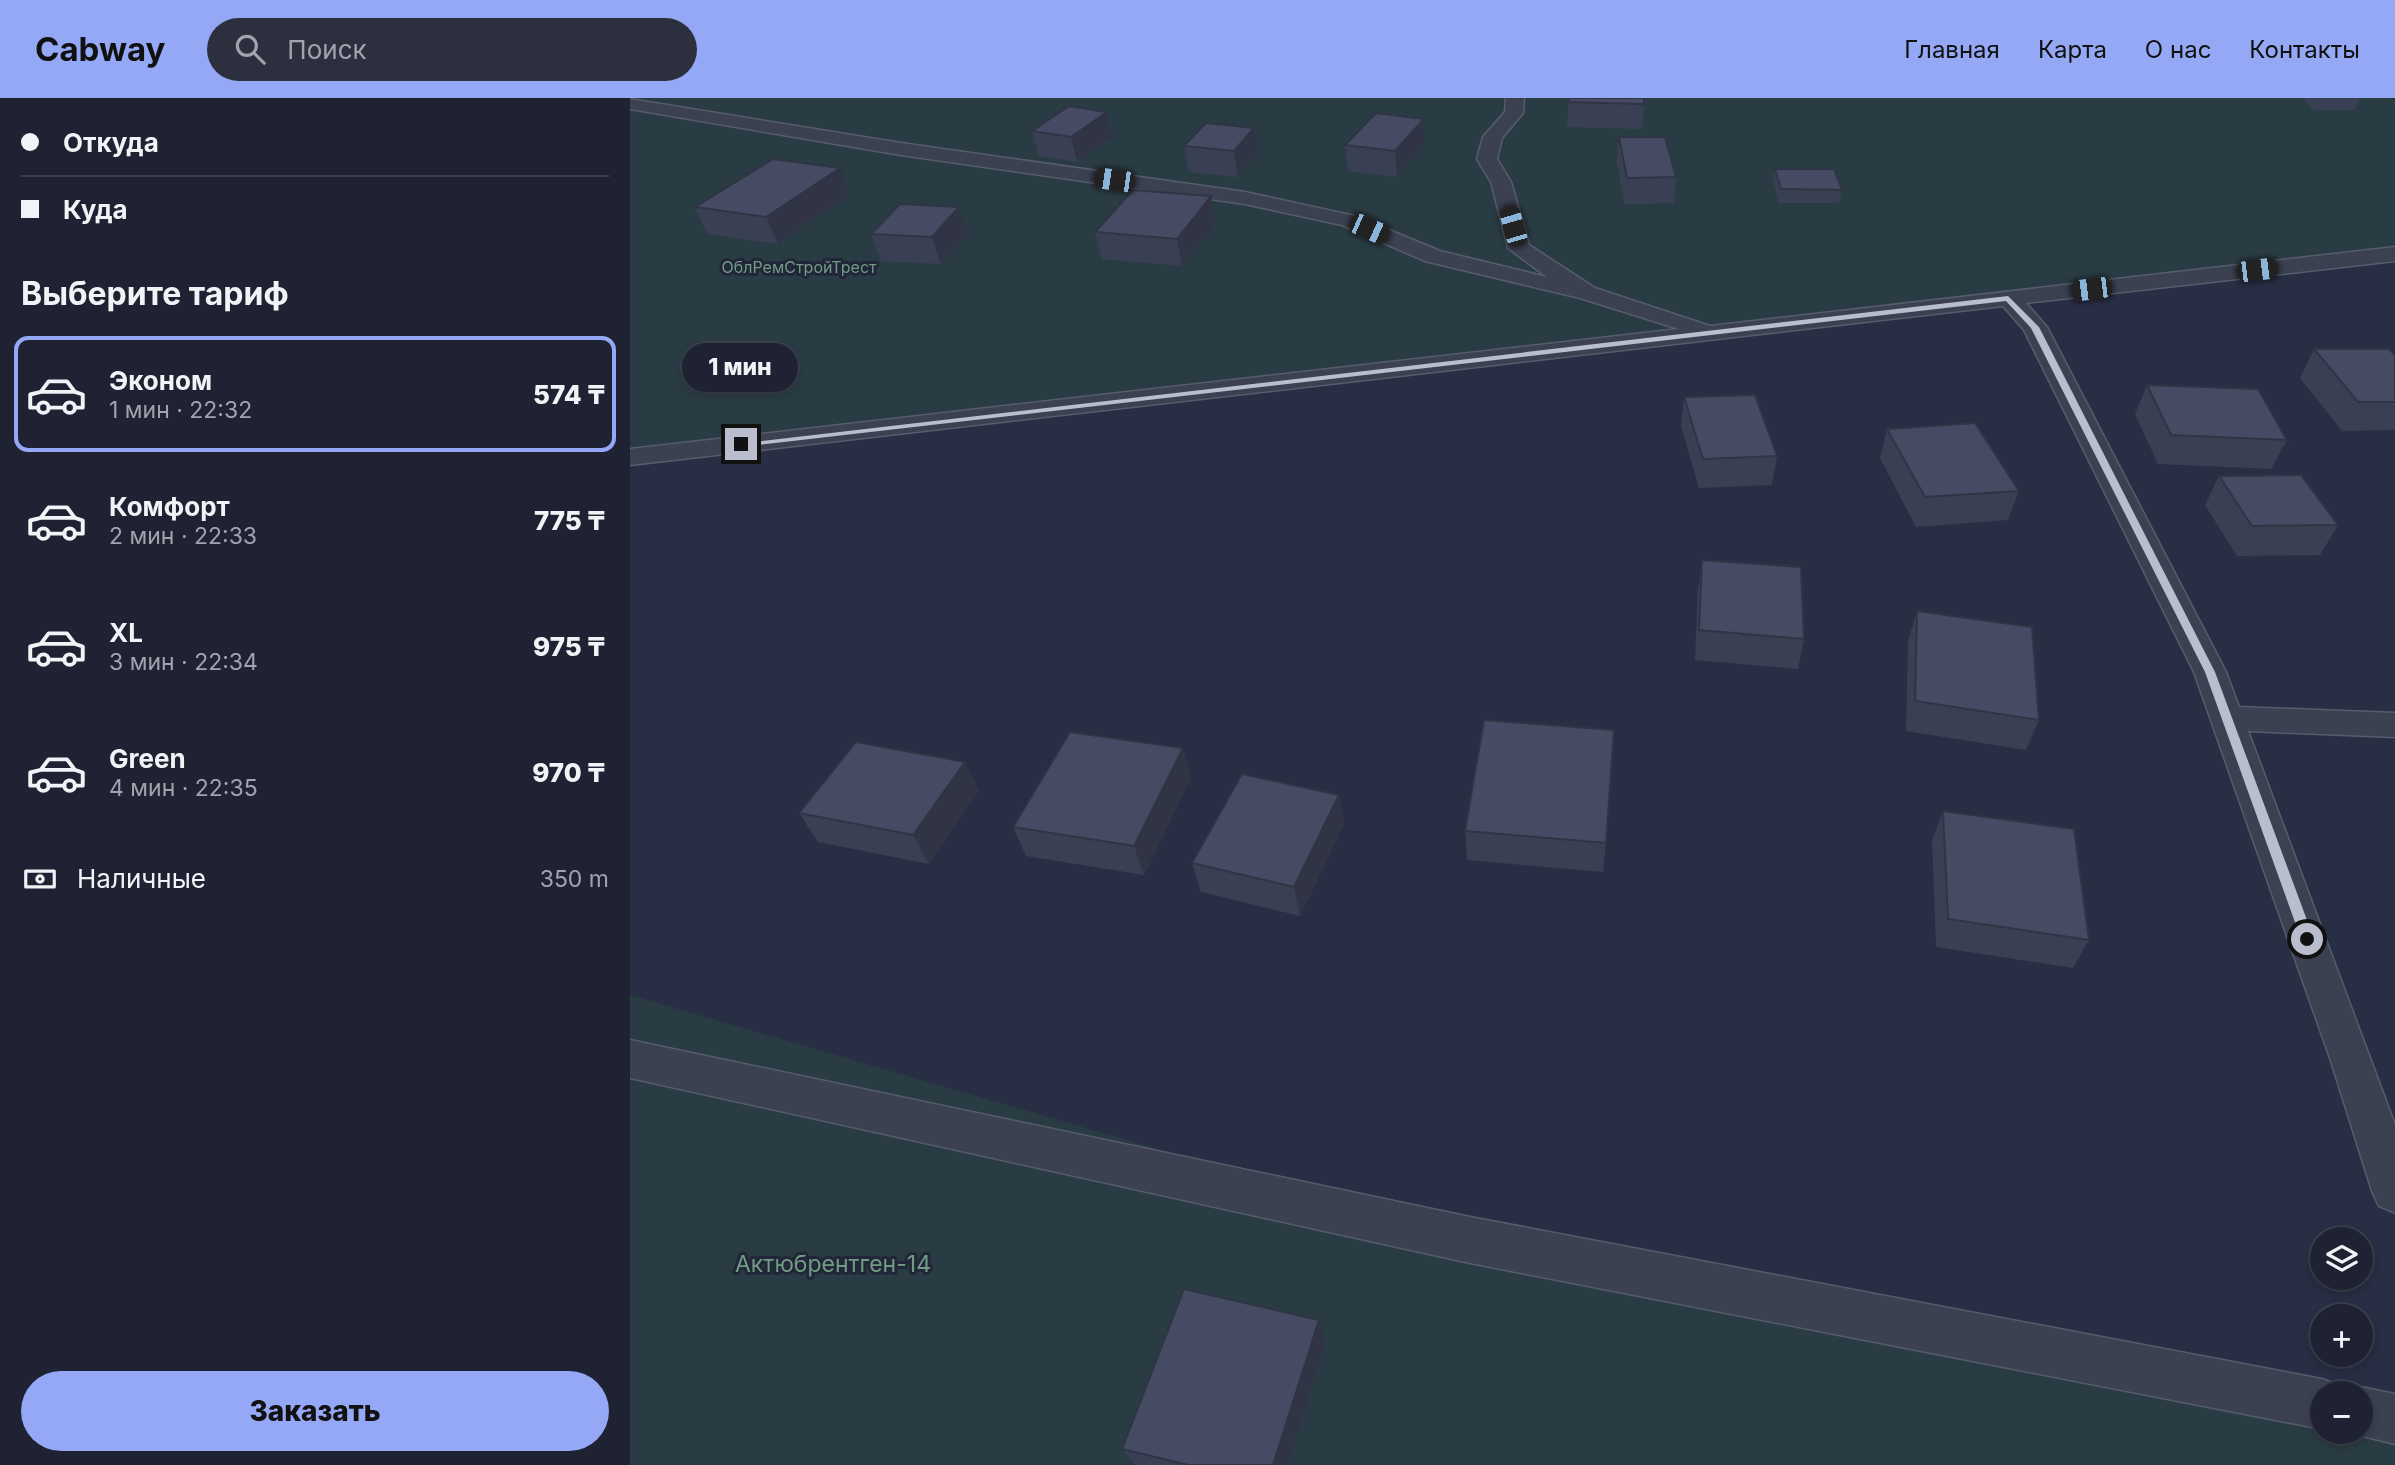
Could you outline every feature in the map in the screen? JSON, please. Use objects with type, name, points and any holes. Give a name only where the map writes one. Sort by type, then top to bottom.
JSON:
[{"type":"lane","points":[[1515,98],[1514,113],[1493,137],[1487,159],[1501,183],[1519,248],[1587,292]]},
{"type":"lane","points":[[630,104],[901,149],[1245,198],[1348,219],[1433,256],[1587,292],[1714,332]]},
{"type":"lane","points":[[630,457],[2395,254]]},
{"type":"lane","points":[[2008,298],[2035,327],[2210,672],[2352,1061],[2395,1191]]},
{"type":"lane","points":[[2227,718],[2395,725]]},
{"type":"lane","points":[[630,1059],[1470,1240],[2310,1403]]},
{"type":"lane","points":[[2373,1414],[2395,1419]]},
{"type":"green space","name":"ОблРемСтройТрест","points":[[630,98],[2395,98],[2395,254],[630,457]]},
{"type":"green space","name":"Актюбрентген-14","points":[[630,995],[1470,1240],[2310,1410],[2310,1444],[2373,1444],[2373,1422],[2395,1427],[2395,1465],[630,1465]]},
{"type":"building","points":[[1569,98],[1644,98],[1644,104],[1568,102]]},
{"type":"building","points":[[1069,106],[1107,112],[1071,137],[1032,131]]},
{"type":"building","points":[[1376,113],[1424,119],[1395,151],[1345,145]]},
{"type":"building","points":[[1206,123],[1254,128],[1234,151],[1184,146]]},
{"type":"building","points":[[1619,137],[1665,137],[1676,177],[1627,178]]},
{"type":"building","points":[[773,159],[840,168],[766,217],[695,207]]},
{"type":"building","points":[[1775,169],[1834,169],[1842,190],[1781,189]]},
{"type":"building","points":[[1133,190],[1211,196],[1177,239],[1095,232]]},
{"type":"building","points":[[900,204],[959,207],[932,237],[871,234]]},
{"type":"building","points":[[2314,349],[2389,349],[2395,355],[2395,402],[2358,402]]},
{"type":"building","points":[[2147,385],[2258,389],[2287,440],[2171,435]]},
{"type":"building","points":[[1755,395],[1777,456],[1703,459],[1684,397]]},
{"type":"building","points":[[1975,423],[2019,491],[1925,497],[1887,429]]},
{"type":"building","points":[[2301,475],[2338,525],[2252,526],[2219,476]]},
{"type":"building","points":[[1702,560],[1801,567],[1804,639],[1699,630]]},
{"type":"building","points":[[1917,611],[2032,627],[2039,720],[1915,701]]},
{"type":"building","points":[[1484,720],[1614,730],[1606,843],[1465,831]]},
{"type":"building","points":[[1070,732],[1183,748],[1134,846],[1013,827]]},
{"type":"building","points":[[856,742],[965,762],[913,835],[799,813]]},
{"type":"building","points":[[1242,774],[1339,795],[1294,887],[1192,863]]},
{"type":"building","points":[[1943,811],[2074,829],[2089,940],[1948,919]]},
{"type":"building","points":[[1184,1289],[1319,1320],[1273,1465],[1188,1465],[1122,1449]]},
{"type":"route","points":[[741,444],[2008,298],[2035,327],[2210,672],[2307,939]]}]
